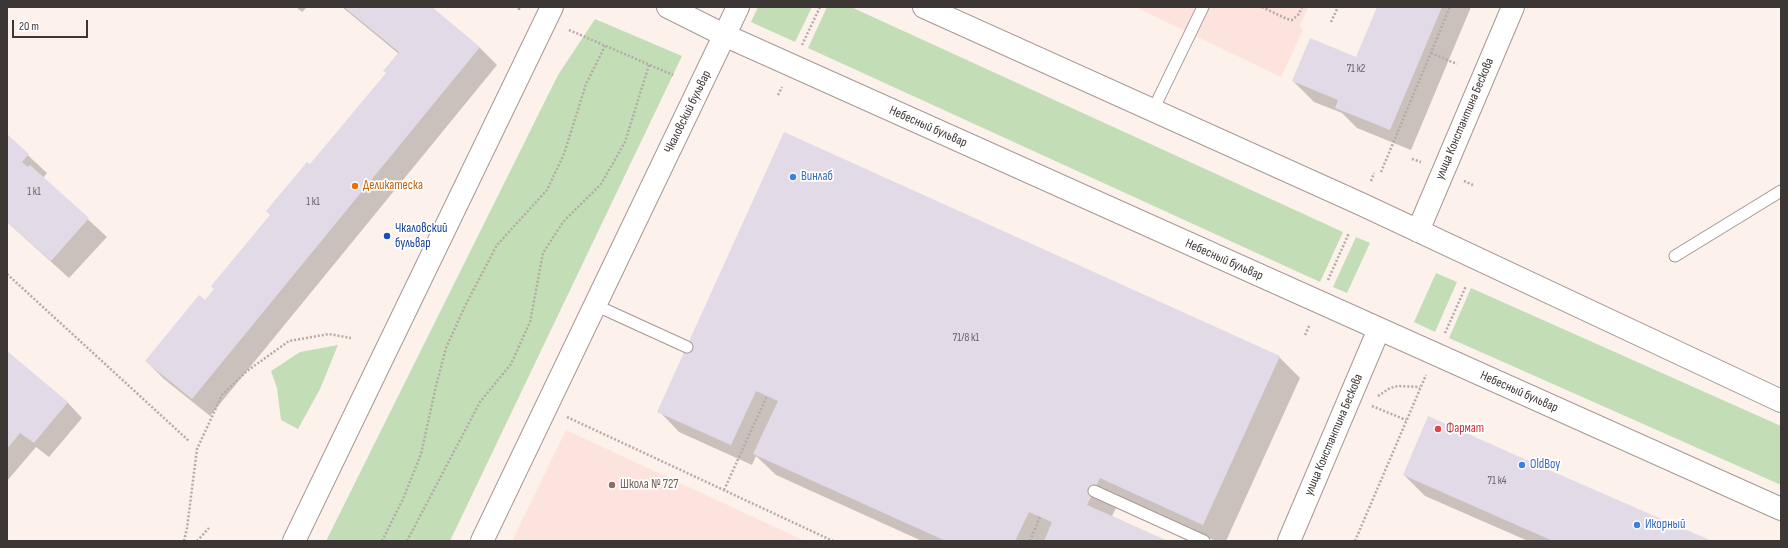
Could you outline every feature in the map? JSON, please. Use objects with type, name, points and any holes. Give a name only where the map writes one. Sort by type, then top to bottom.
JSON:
[{"type":"street","points":[[294,541],[552,7]]},
{"type":"street","name":"Небесный бульвар","points":[[668,7],[724,36],[1781,509]]},
{"type":"street","name":"Чкаловский бульвар","points":[[482,541],[738,7]]},
{"type":"street","points":[[924,7],[1418,230],[1781,401]]},
{"type":"street","name":"улица Константина Бескова","points":[[1418,230],[1513,7]]},
{"type":"street","name":"улица Константина Бескова","points":[[1289,541],[1379,329]]},
{"type":"lane","points":[[1153,110],[1203,7]]},
{"type":"lane","points":[[1675,256],[1781,191]]},
{"type":"lane","points":[[595,305],[687,346]]},
{"type":"lane","points":[[1094,491],[1204,541]]},
{"type":"path","points":[[802,45],[820,7]]},
{"type":"path","points":[[1262,7],[1292,20],[1299,14],[1302,7]]},
{"type":"path","points":[[1332,22],[1338,7]]},
{"type":"path","points":[[1380,172],[1450,7]]},
{"type":"path","points":[[569,30],[673,75]]},
{"type":"path","points":[[382,541],[403,499],[421,454],[446,348],[465,306],[497,245],[547,190],[564,154],[586,84],[605,46]]},
{"type":"path","points":[[1431,53],[1457,64]]},
{"type":"path","points":[[407,541],[480,402],[511,364],[530,322],[543,253],[563,222],[601,184],[624,142],[649,65]]},
{"type":"path","points":[[778,95],[783,84]]},
{"type":"path","points":[[1412,159],[1422,163]]},
{"type":"path","points":[[1464,181],[1473,185]]},
{"type":"path","points":[[1326,284],[1349,233]]},
{"type":"path","points":[[7,274],[189,441]]},
{"type":"path","points":[[1444,336],[1466,286]]},
{"type":"path","points":[[1305,335],[1310,323]]},
{"type":"path","points":[[184,541],[188,528],[197,449],[222,395],[247,371],[289,341],[329,334],[351,338]]},
{"type":"path","points":[[1355,541],[1426,375]]},
{"type":"path","points":[[1368,410],[1379,395],[1390,388],[1409,385],[1420,387]]},
{"type":"path","points":[[724,490],[767,396]]},
{"type":"path","points":[[1371,405],[1406,420]]},
{"type":"path","points":[[567,418],[833,541]]},
{"type":"path","points":[[1030,541],[1040,517]]},
{"type":"path","points":[[197,541],[209,528]]},
{"type":"shaded area","points":[[1135,7],[1308,7],[1300,26],[1303,30],[1281,77]]},
{"type":"shaded area","name":"Школа № 727","points":[[566,430],[805,541],[512,541]]},
{"type":"green space","points":[[758,7],[812,7],[795,42],[751,22]]},
{"type":"green space","points":[[827,7],[851,7],[1343,232],[1320,282],[808,48]]},
{"type":"green space","points":[[595,19],[682,56],[450,541],[326,541],[558,75]]},
{"type":"green space","points":[[1356,237],[1370,243],[1347,293],[1333,287]]},
{"type":"green space","points":[[1436,273],[1457,282],[1435,332],[1414,322]]},
{"type":"green space","points":[[1471,288],[1781,426],[1781,485],[1449,338]]},
{"type":"green space","points":[[338,345],[320,389],[298,429],[281,420],[277,388],[271,371],[300,352]]},
{"type":"building","points":[[344,7],[432,7],[480,47],[192,399],[145,361],[199,295],[205,300],[214,289],[211,286],[270,215],[266,211],[307,162],[310,164],[386,73],[383,71],[399,52]]},
{"type":"building","points":[[1377,7],[1442,7],[1390,130],[1335,108],[1338,100],[1292,81],[1310,38],[1356,57]]},
{"type":"building","points":[[784,132],[1280,356],[1203,525],[1100,478],[1087,505],[1168,541],[1044,541],[1052,522],[1029,512],[1015,541],[946,541],[753,454],[778,401],[756,391],[731,445],[657,412]]},
{"type":"building","points":[[7,134],[29,154],[22,162],[28,167],[30,165],[89,218],[51,261],[7,222]]},
{"type":"building","points":[[7,351],[68,402],[34,443],[20,433],[7,449]]},
{"type":"building","points":[[1428,416],[1712,541],[1553,541],[1403,475]]},
{"type":"place","name":"Винлаб","points":[[793,177]]},
{"type":"place","name":"Деликатеска","points":[[355,186]]},
{"type":"place","name":"Чкаловский бульвар","points":[[387,236]]},
{"type":"place","name":"Фармат","points":[[1438,429]]},
{"type":"place","name":"OldBoy","points":[[1522,465]]},
{"type":"place","name":"Школа № 727","points":[[612,485]]},
{"type":"place","name":"Икорный","points":[[1637,525]]}]
